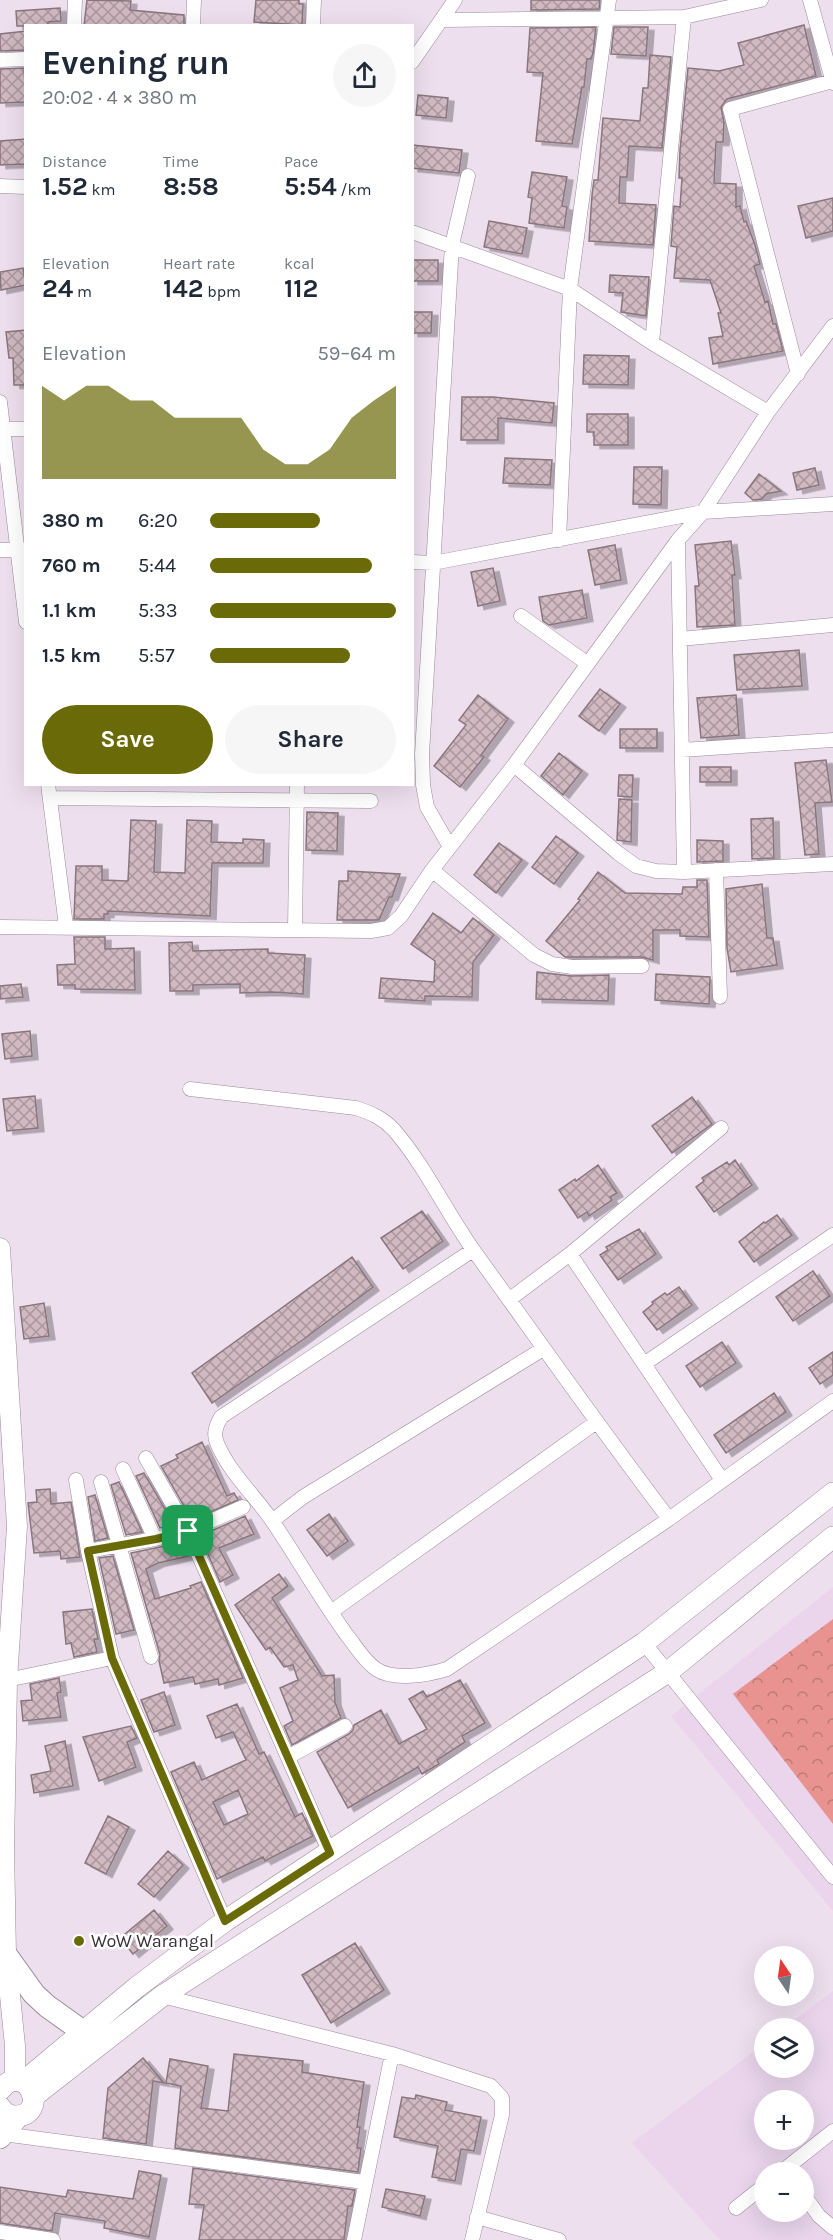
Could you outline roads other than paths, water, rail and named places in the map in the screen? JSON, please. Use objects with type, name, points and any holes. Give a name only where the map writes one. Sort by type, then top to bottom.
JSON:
[{"type":"highway","points":[[6,1955],[34,1994],[82,2031]]},
{"type":"main road","points":[[0,1248],[17,1526],[4,1681],[6,1955],[18,2087],[33,2106],[27,2113],[9,2112],[2,2136]]},
{"type":"main road","points":[[18,2087],[82,2031],[225,1921],[644,1643],[833,1493]]},
{"type":"main road","points":[[18,2087],[668,1672],[833,1537]]},
{"type":"street","points":[[74,24],[75,0]]},
{"type":"street","points":[[193,24],[194,0]]},
{"type":"street","points":[[314,0],[314,24]]},
{"type":"street","points":[[414,59],[455,0]]},
{"type":"street","points":[[559,540],[570,289],[609,0]]},
{"type":"street","points":[[442,20],[684,16],[762,0]]},
{"type":"street","points":[[798,374],[730,109],[833,82],[810,0]]},
{"type":"street","points":[[652,343],[684,16]]},
{"type":"street","points":[[0,60],[24,59]]},
{"type":"street","points":[[450,847],[427,807],[423,785],[419,675],[434,563],[452,245],[468,176]]},
{"type":"street","points":[[0,186],[24,187]]},
{"type":"street","points":[[414,233],[570,289],[652,343],[768,412]]},
{"type":"street","points":[[0,927],[370,931],[388,928],[401,916],[432,870],[514,765],[678,540],[703,512],[768,412],[833,326]]},
{"type":"street","points":[[0,402],[21,550],[24,593]]},
{"type":"street","points":[[3,429],[24,429]]},
{"type":"street","points":[[414,562],[434,563],[703,512],[833,504]]},
{"type":"street","points":[[678,540],[684,872]]},
{"type":"street","points":[[0,550],[21,550]]},
{"type":"street","points":[[521,616],[588,664]]},
{"type":"street","points":[[680,639],[833,625]]},
{"type":"street","points":[[682,750],[833,740]]},
{"type":"street","points":[[514,765],[636,866],[656,871],[684,872],[833,864]]},
{"type":"street","points":[[295,930],[297,786]]},
{"type":"street","points":[[66,926],[49,791],[297,801],[370,801]]},
{"type":"street","points":[[432,870],[534,955],[552,964],[642,966]]},
{"type":"street","points":[[717,870],[720,997]]},
{"type":"street","points":[[190,1089],[356,1108],[379,1116],[393,1128],[409,1149],[473,1250],[510,1299],[595,1423],[669,1519]]},
{"type":"street","points":[[510,1299],[570,1254],[721,1128]]},
{"type":"street","points":[[644,1364],[833,1235]]},
{"type":"street","points":[[473,1250],[221,1417],[215,1428],[216,1440],[222,1454],[272,1521],[364,1658],[377,1670],[403,1676],[428,1675],[447,1669],[669,1519],[833,1401]]},
{"type":"street","points":[[570,1254],[722,1480]]},
{"type":"street","points":[[272,1521],[303,1497],[543,1349]]},
{"type":"street","points":[[331,1612],[595,1423]]},
{"type":"street","points":[[146,1458],[188,1531],[330,1853]]},
{"type":"street","points":[[123,1469],[156,1539]]},
{"type":"street","points":[[76,1480],[88,1551],[112,1658],[225,1921]]},
{"type":"street","points":[[101,1482],[151,1657]]},
{"type":"street","points":[[88,1551],[188,1531],[243,1507]]},
{"type":"street","points":[[644,1643],[833,1877]]},
{"type":"street","points":[[4,1681],[112,1658]]},
{"type":"street","points":[[288,1757],[345,1726]]},
{"type":"street","points":[[162,1996],[392,2054],[491,2086],[502,2098],[502,2115],[472,2240]]},
{"type":"street","points":[[354,2240],[364,2182],[392,2054]]},
{"type":"street","points":[[796,2162],[833,2131]]},
{"type":"street","points":[[2,2136],[364,2182]]},
{"type":"street","points":[[736,2208],[754,2194]]},
{"type":"street","points":[[814,2209],[833,2228]]},
{"type":"street","points":[[477,2217],[559,2240]]},
{"type":"street","points":[[0,2232],[53,2240]]},
{"type":"place","name":"WoW Warangal","points":[[79,1941]]}]
